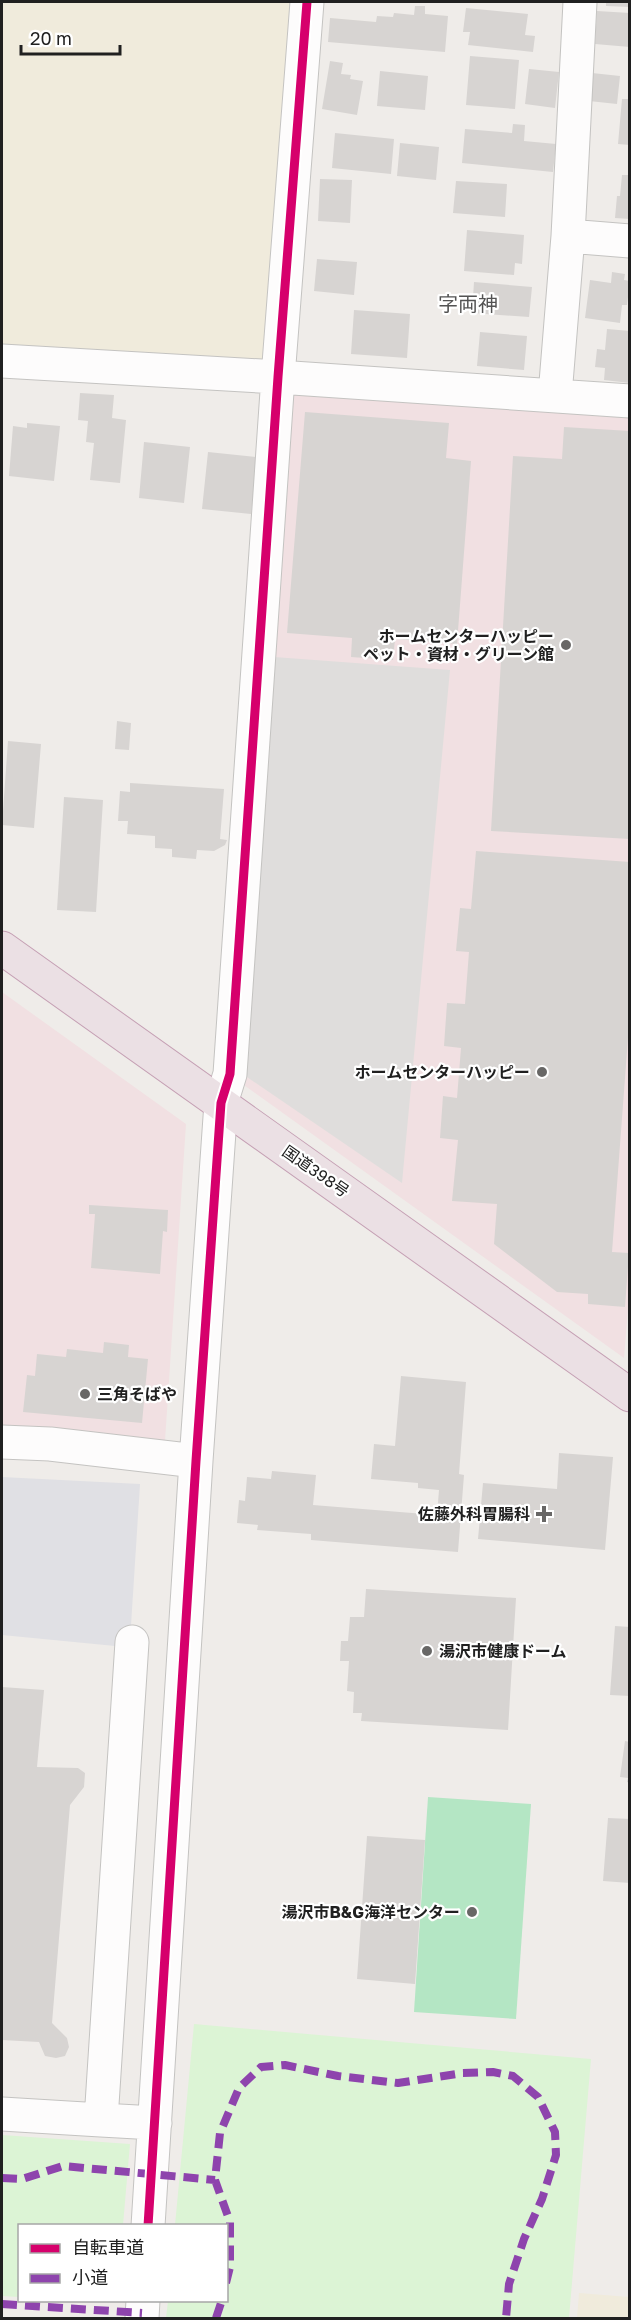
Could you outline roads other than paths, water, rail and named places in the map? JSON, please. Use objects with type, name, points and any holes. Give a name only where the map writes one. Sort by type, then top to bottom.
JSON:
[{"type":"highway","name":"国道398号","points":[[2,948],[630,1395]]},
{"type":"street","points":[[148,2224],[221,1103],[230,1074],[278,376],[307,2]]},
{"type":"street","points":[[555,395],[568,236],[580,2]]},
{"type":"street","points":[[568,236],[630,241]]},
{"type":"street","points":[[2,361],[278,376],[630,400]]},
{"type":"street","points":[[2,1442],[50,1444],[196,1461]]},
{"type":"street","points":[[100,2120],[132,1642]]},
{"type":"street","points":[[2,2114],[155,2123]]},
{"type":"street","points":[[142,2319],[143,2302]]},
{"type":"place","name":"ホームセンターハッピー ペット・資材・グリーン館","points":[[566,645]]},
{"type":"place","name":"ホームセンターハッピー","points":[[542,1072]]},
{"type":"place","name":"三角そばや","points":[[85,1394]]},
{"type":"place","name":"佐藤外科胃腸科","points":[[544,1514]]},
{"type":"place","name":"湯沢市健康ドーム","points":[[427,1651]]},
{"type":"place","name":"湯沢市B&G海洋センター","points":[[472,1912]]},
{"type":"district","name":"字両神","points":[[468,303]]}]
